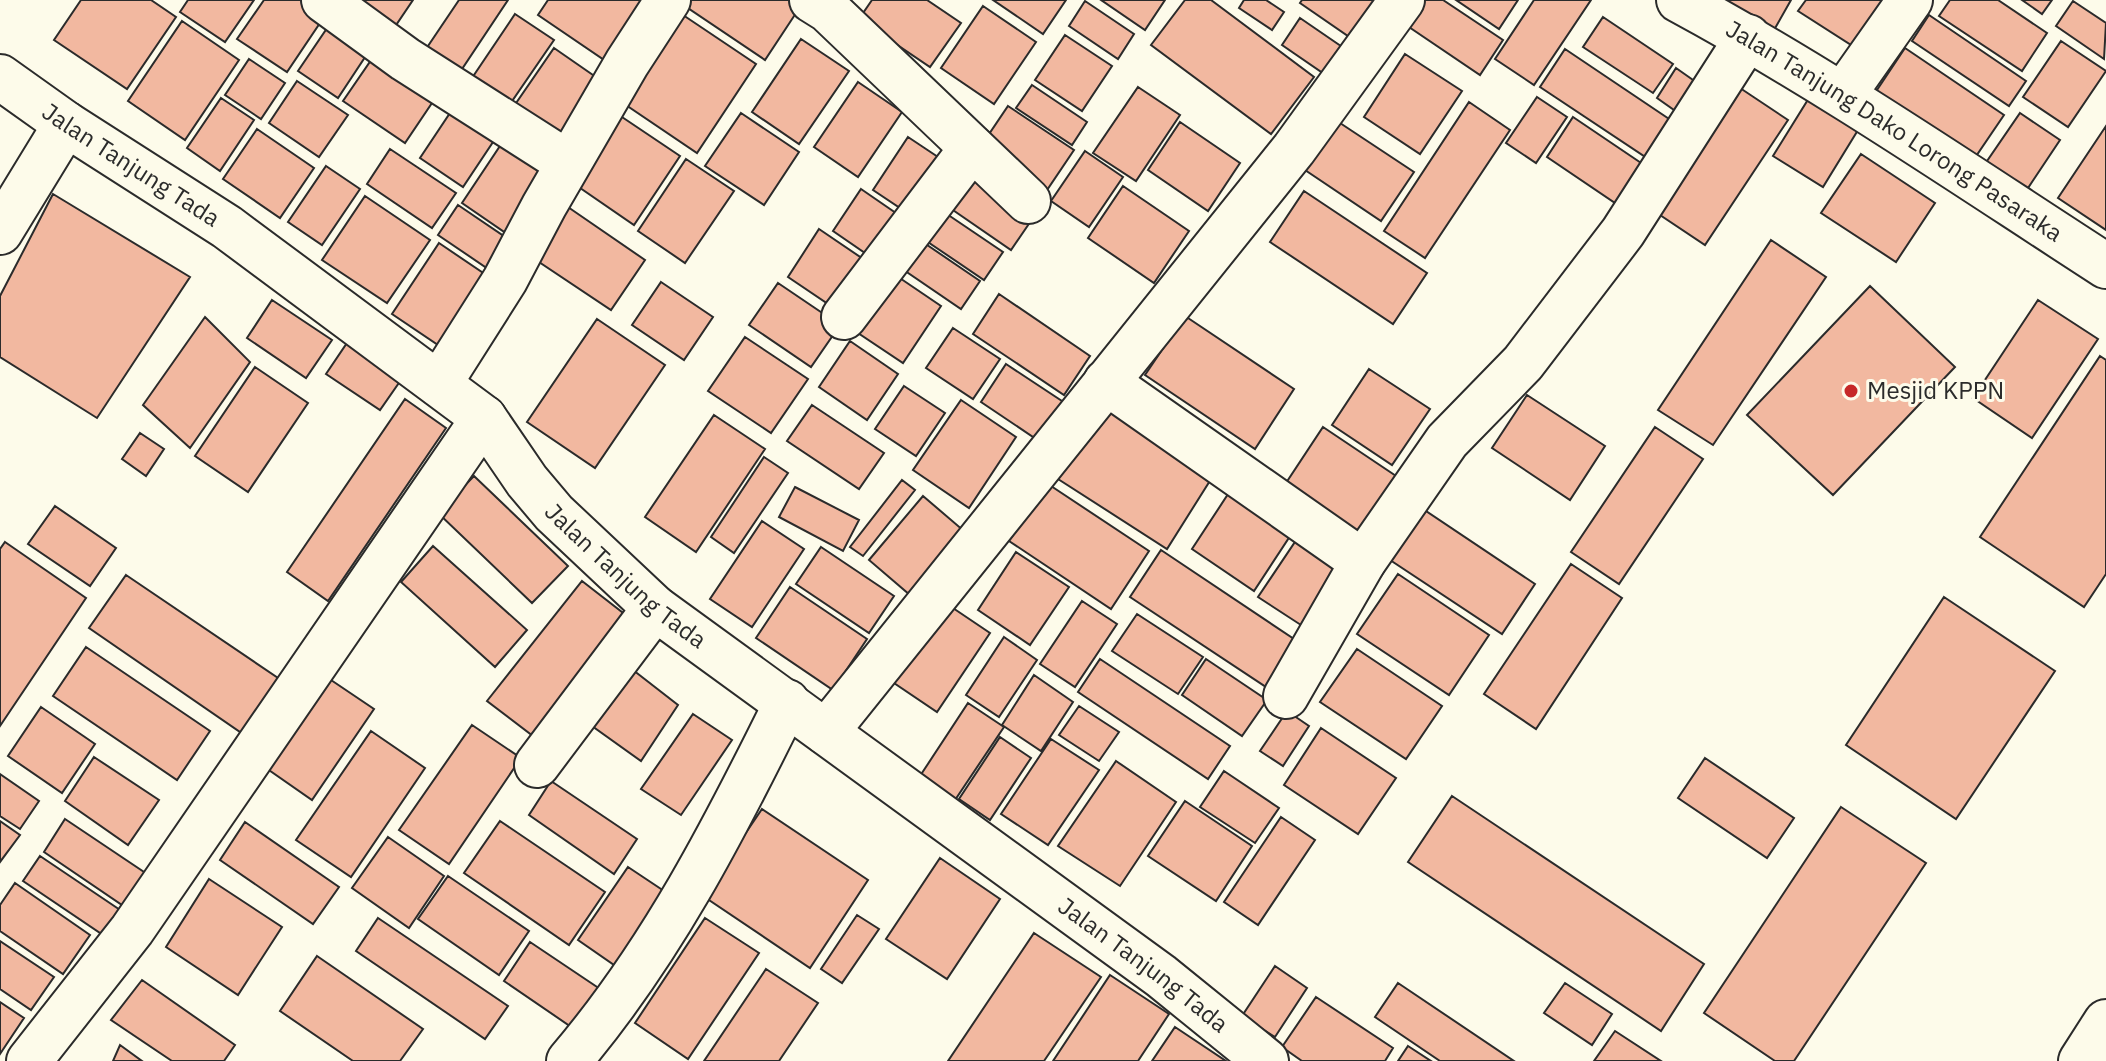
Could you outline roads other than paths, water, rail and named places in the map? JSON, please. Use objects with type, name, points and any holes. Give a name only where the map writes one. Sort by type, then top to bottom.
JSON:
[{"type":"street","points":[[324,0],[405,59],[568,163]]},
{"type":"street","points":[[439,384],[505,280],[568,163],[668,0]]},
{"type":"street","points":[[812,0],[828,10],[1028,201]]},
{"type":"street","points":[[826,732],[1294,149],[1402,0]]},
{"type":"street","name":"Jalan Tanjung Dako Lorong Pasaraka","points":[[1679,0],[1748,37],[1843,95],[2106,266]]},
{"type":"street","points":[[1843,95],[1910,0]]},
{"type":"street","points":[[1286,696],[1363,562],[1447,441],[1523,363],[1623,232],[1748,37]]},
{"type":"street","name":"Jalan Tanjung Tada","points":[[0,77],[66,124],[227,227],[484,418],[527,481],[554,513],[655,608],[1161,976],[1266,1061]]},
{"type":"street","points":[[0,232],[66,124]]},
{"type":"street","points":[[844,317],[972,148]]},
{"type":"street","points":[[1106,382],[1363,562]]},
{"type":"street","points":[[29,1061],[132,930],[484,418]]},
{"type":"street","points":[[537,765],[655,608]]},
{"type":"street","points":[[569,1061],[625,989],[677,911],[728,823],[787,702]]},
{"type":"street","points":[[2081,1061],[2106,1022]]},
{"type":"place","name":"Mesjid KPPN","points":[[1851,391]]}]
